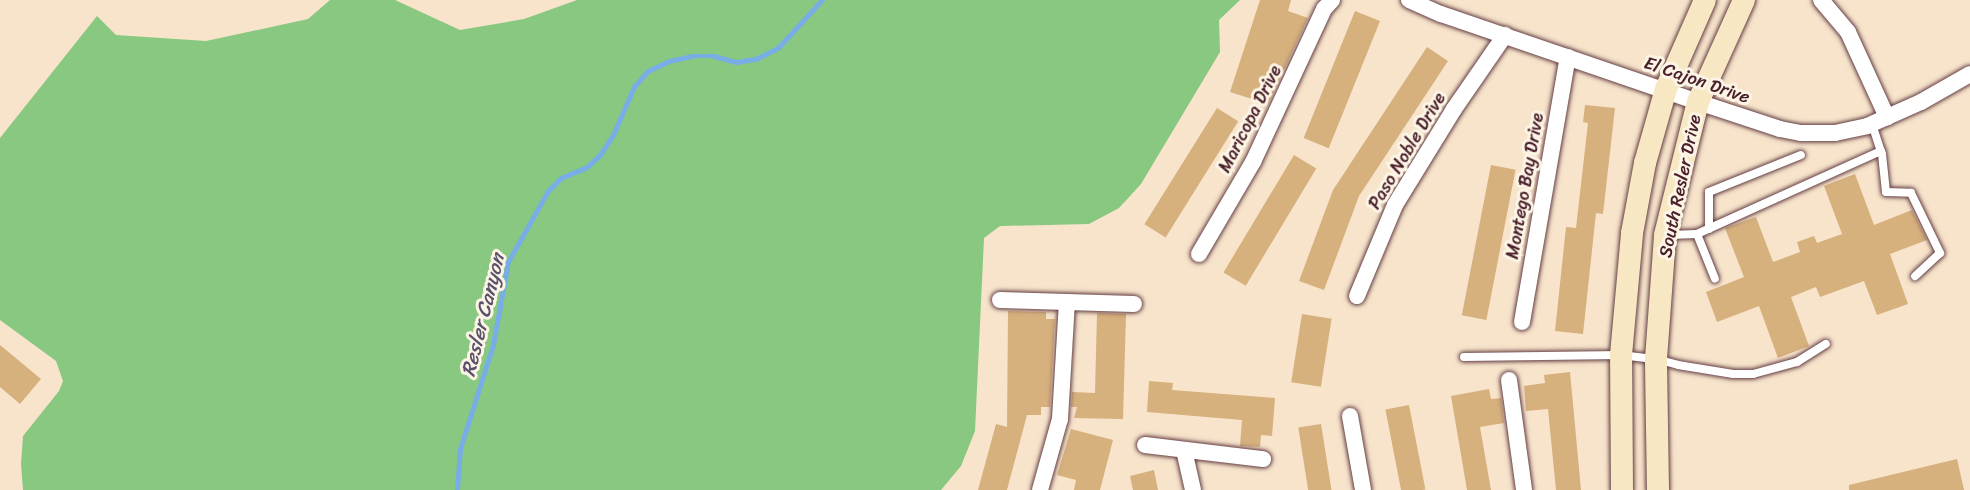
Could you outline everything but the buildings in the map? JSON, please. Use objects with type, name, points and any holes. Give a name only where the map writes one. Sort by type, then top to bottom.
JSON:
[{"type":"main road","name":"South Resler Drive","points":[[1622,490],[1621,355],[1632,233],[1645,163],[1666,89],[1705,0]]},
{"type":"main road","name":"South Resler Drive","points":[[1658,490],[1656,359],[1665,235],[1698,102],[1744,0]]},
{"type":"street","name":"Maricopa Drive","points":[[1199,254],[1253,162],[1324,9],[1332,0]]},
{"type":"street","name":"El Cajon Drive","points":[[1409,0],[1441,14],[1666,89],[1698,102],[1780,129],[1801,133],[1835,133],[1880,120],[1969,77]]},
{"type":"street","points":[[1821,0],[1848,32],[1880,120]]},
{"type":"street","name":"Paso Noble Drive","points":[[1358,296],[1395,205],[1454,110],[1505,35]]},
{"type":"street","name":"Montego Bay Drive","points":[[1522,322],[1568,57]]},
{"type":"street","points":[[1000,300],[1134,304]]},
{"type":"street","points":[[1040,490],[1060,419],[1067,302]]},
{"type":"street","points":[[1509,380],[1524,490]]},
{"type":"street","points":[[1350,416],[1363,490]]},
{"type":"street","points":[[1145,445],[1263,459]]},
{"type":"street","points":[[1184,450],[1193,490]]},
{"type":"lane","points":[[1880,120],[1886,192],[1911,193],[1940,253],[1915,276]]},
{"type":"lane","points":[[1665,235],[1697,234],[1881,151]]},
{"type":"lane","points":[[1709,229],[1709,192],[1801,155]]},
{"type":"lane","points":[[1697,234],[1715,279]]},
{"type":"lane","points":[[1464,357],[1621,355],[1656,359],[1722,372],[1753,374],[1797,362],[1827,344]]},
{"type":"green space","points":[[330,0],[395,0],[460,30],[524,19],[577,0],[1240,0],[1219,20],[1220,52],[1141,184],[1119,208],[1089,224],[1000,226],[984,238],[975,431],[961,466],[941,490],[23,490],[21,464],[23,436],[59,391],[63,381],[56,361],[0,320],[0,138],[97,16],[116,35],[206,41],[308,19]]},
{"type":"waterway","name":"Resler Canyon","points":[[457,490],[460,449],[493,345],[508,262],[548,191],[561,178],[587,167],[600,155],[613,135],[634,87],[648,71],[669,61],[692,56],[714,56],[736,62],[756,59],[778,48],[822,0]]}]
